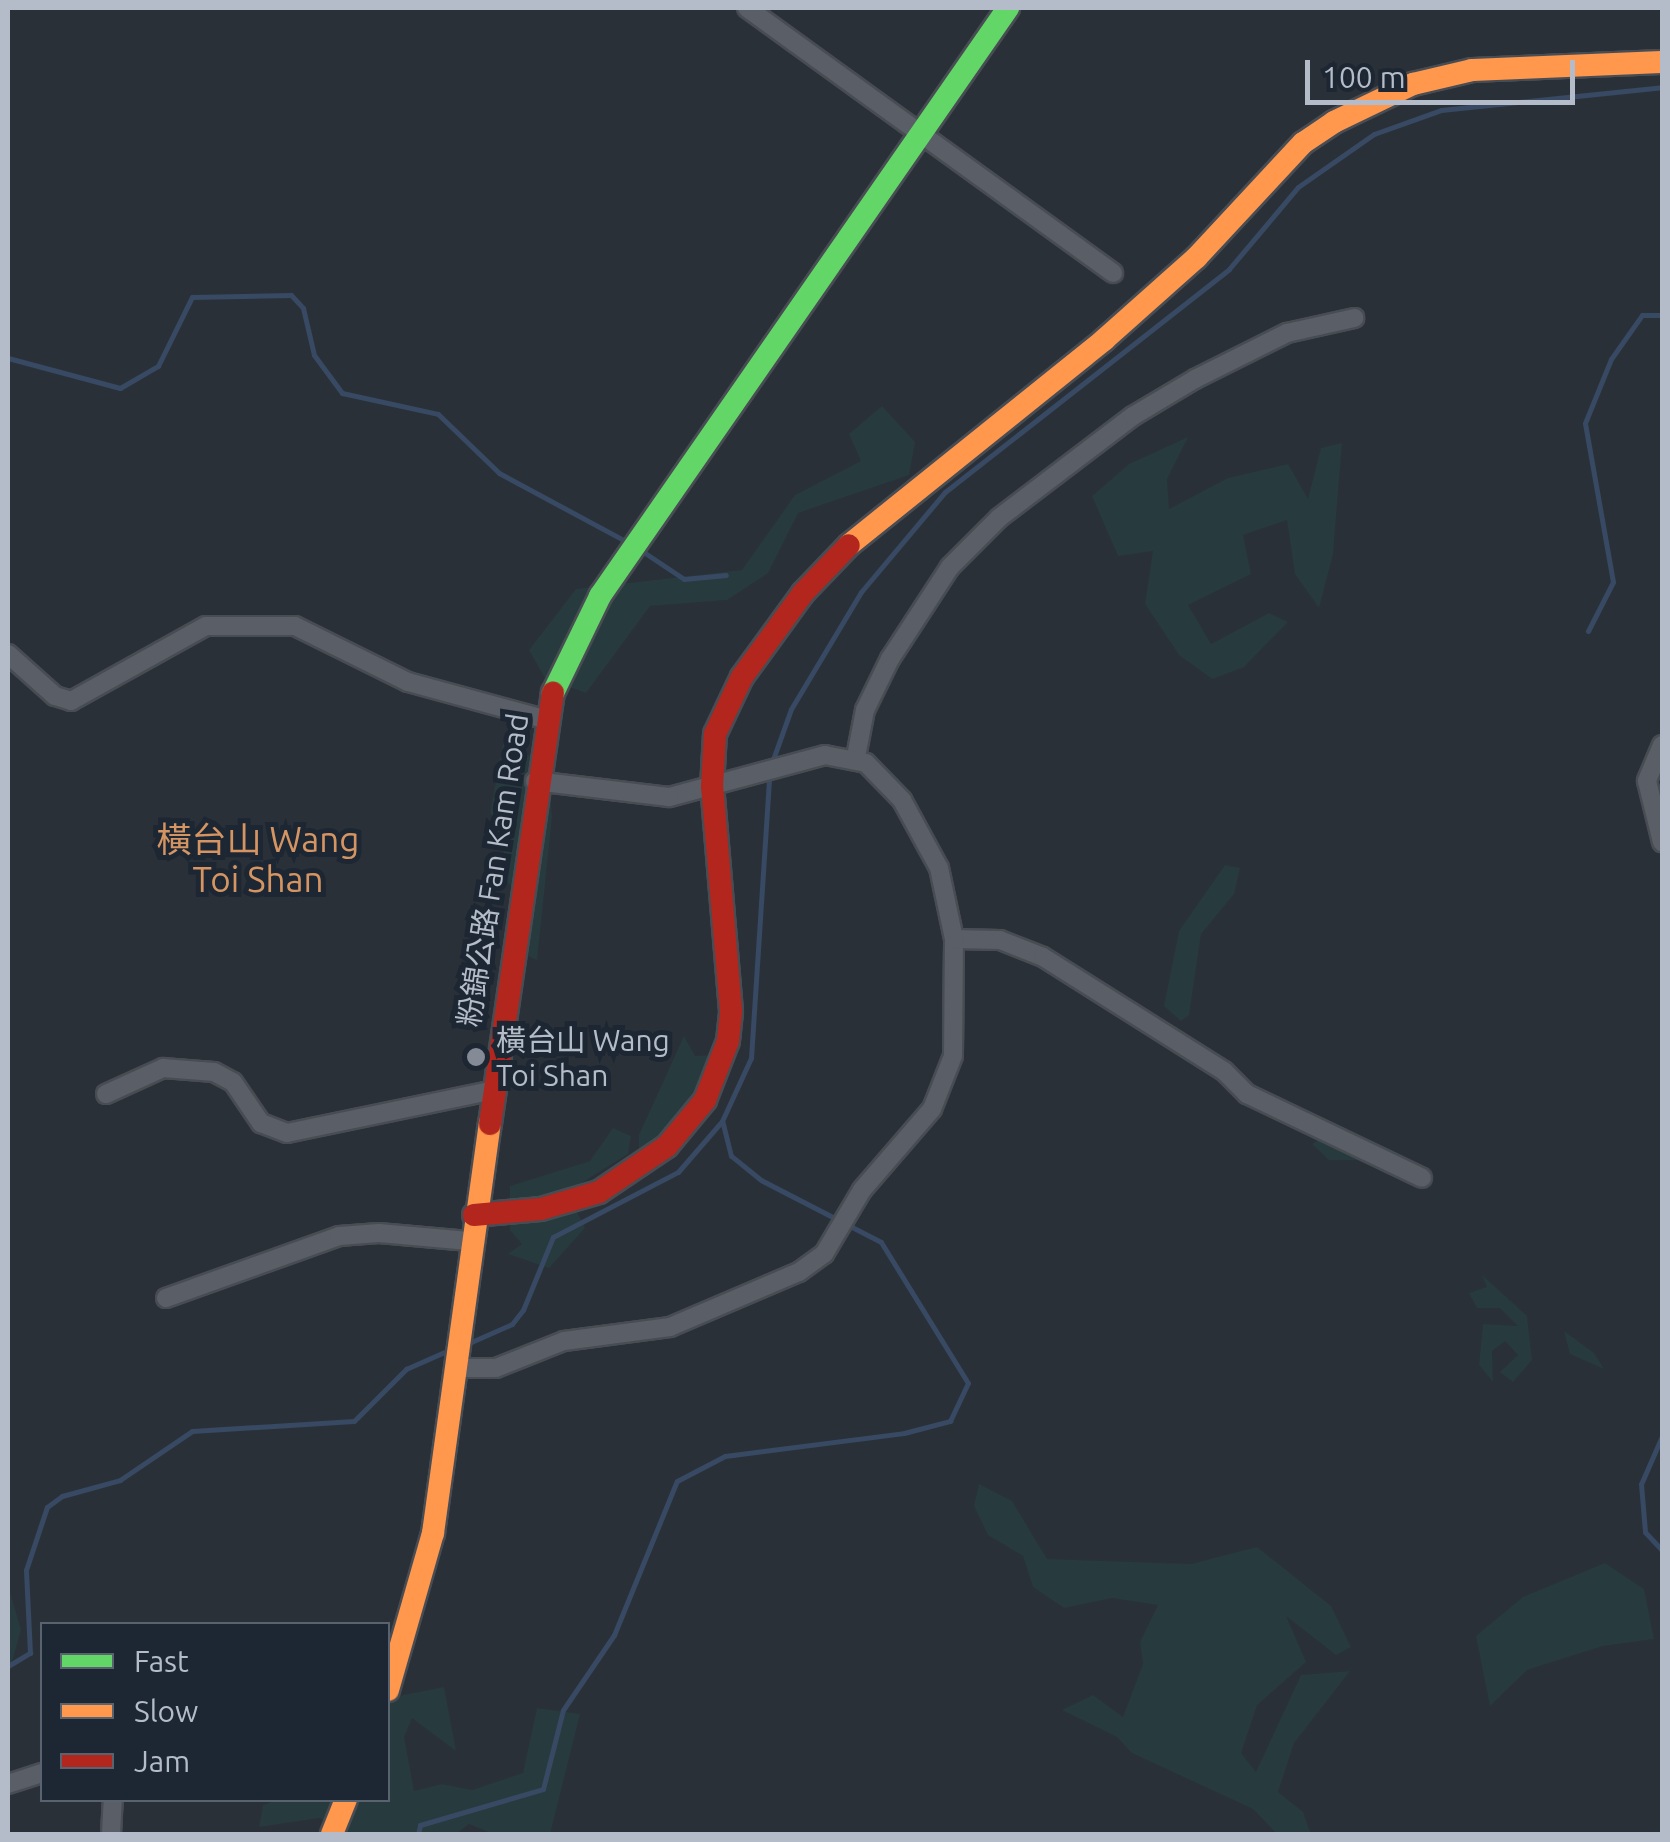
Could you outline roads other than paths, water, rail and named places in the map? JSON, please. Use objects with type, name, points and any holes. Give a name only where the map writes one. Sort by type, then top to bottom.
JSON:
[{"type":"main road","name":"粉錦公路 Fan Kam Road","points":[[390,1683],[433,1533],[458,1368],[469,1242],[544,719],[564,662],[600,596],[1008,8]]},
{"type":"main road","points":[[474,1215],[542,1209],[598,1192],[655,1156],[705,1100],[728,1041],[731,1011],[712,788],[719,721],[742,677],[814,581],[863,533],[1171,282],[1304,143],[1378,98],[1450,75],[1502,66],[1662,62]]},
{"type":"main road","points":[[332,1834],[345,1802]]},
{"type":"street","points":[[747,8],[922,131],[1112,274]]},
{"type":"street","points":[[856,758],[865,710],[890,658],[950,567],[999,518],[1134,416],[1195,379],[1287,333],[1354,318]]},
{"type":"street","points":[[8,654],[55,696],[71,701],[206,626],[295,626],[408,682],[544,719]]},
{"type":"street","points":[[1662,745],[1647,781],[1662,842]]},
{"type":"street","points":[[458,1368],[496,1368],[564,1341],[670,1327],[799,1272],[840,1232],[855,1202],[943,1090],[952,1056],[954,939],[939,868],[919,826],[879,774],[856,758],[825,755],[712,788],[651,797],[535,781]]},
{"type":"street","points":[[954,939],[1000,940],[1043,957],[1178,1048],[1214,1064],[1248,1094],[1422,1178]]},
{"type":"street","points":[[106,1094],[163,1068],[214,1072],[233,1082],[262,1123],[287,1133],[490,1091]]},
{"type":"street","points":[[166,1298],[339,1236],[379,1232],[469,1242]]},
{"type":"street","points":[[8,1784],[40,1774]]},
{"type":"street","points":[[112,1834],[113,1802]]},
{"type":"waterway","points":[[771,765],[791,709],[861,592],[945,492],[1229,269],[1298,187],[1374,134],[1441,110],[1662,87]]},
{"type":"waterway","points":[[8,358],[120,388],[158,366],[192,297],[291,295],[303,308],[314,355],[342,393],[438,414],[499,473],[629,543]]},
{"type":"waterway","points":[[1588,631],[1613,582],[1585,423],[1611,359],[1642,315],[1662,315]]},
{"type":"waterway","points":[[642,551],[684,579],[726,575]]},
{"type":"waterway","points":[[469,1343],[512,1324],[523,1310],[553,1237],[678,1172],[722,1121],[751,1058],[769,776]]},
{"type":"waterway","points":[[418,1834],[420,1825],[543,1789],[563,1710],[614,1635],[677,1481],[725,1456],[904,1433],[950,1421],[968,1383],[881,1242],[761,1180],[731,1156],[722,1121]]},
{"type":"waterway","points":[[8,1666],[30,1653],[26,1570],[47,1507],[62,1496],[120,1480],[192,1431],[354,1421],[406,1369],[449,1350]]},
{"type":"waterway","points":[[1662,1436],[1641,1484],[1645,1532],[1662,1550]]},
{"type":"place","name":"橫台山 Wang Toi Shan","points":[[476,1057]]},
{"type":"district","name":"橫台山 Wang Toi Shan","points":[[258,859]]}]
